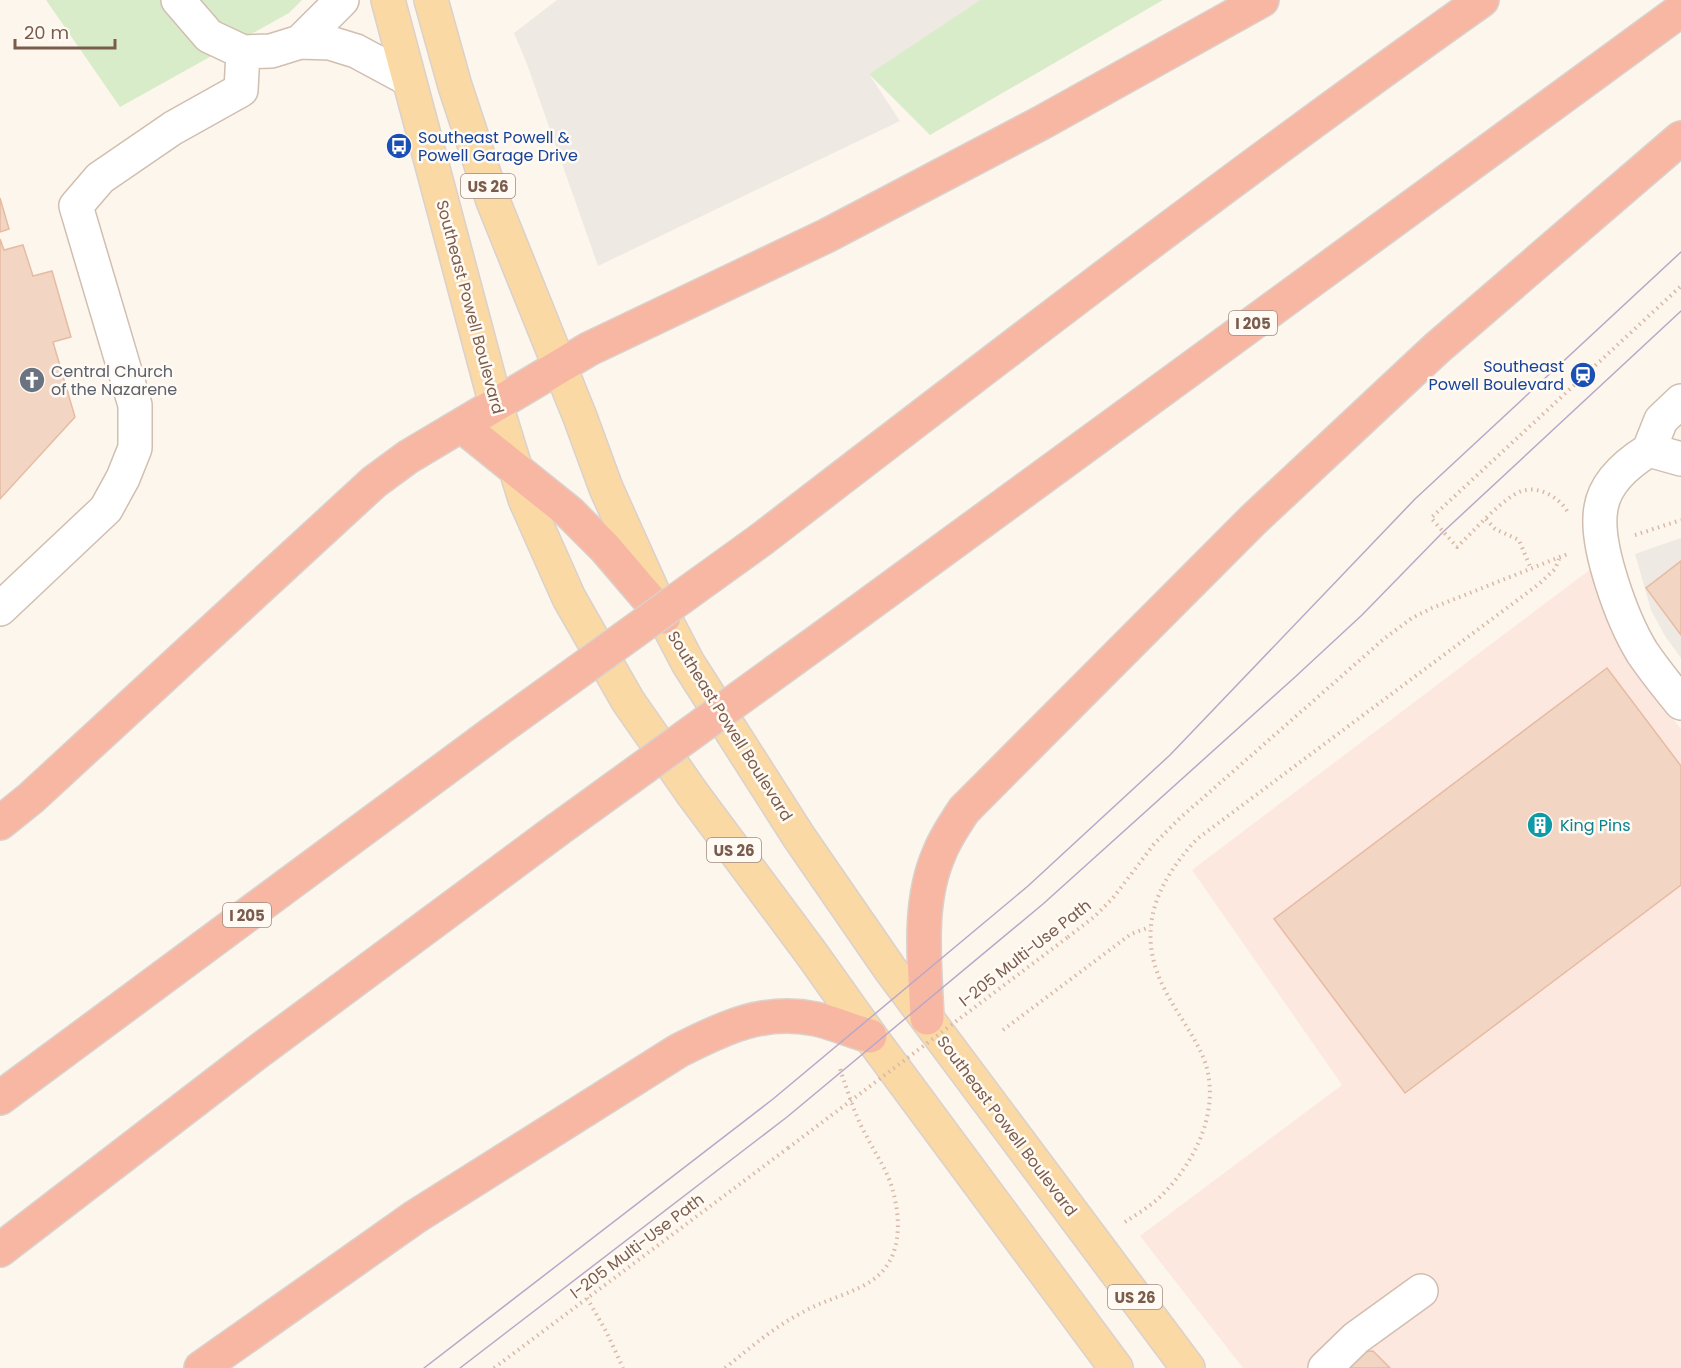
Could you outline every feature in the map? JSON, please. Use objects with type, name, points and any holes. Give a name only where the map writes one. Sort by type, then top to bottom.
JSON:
[{"type":"highway","points":[[0,823],[31,798],[374,482],[408,458],[589,349],[826,236],[1061,112],[1262,0]]},
{"type":"highway","name":"I 205","points":[[0,1098],[493,733],[762,539],[1100,280],[1402,56],[1482,0]]},
{"type":"highway","name":"I 205","points":[[0,1250],[255,1054],[557,830],[1681,10]]},
{"type":"highway","points":[[927,1018],[925,934],[927,896],[938,856],[964,810],[1253,520],[1437,348],[1681,138]]},
{"type":"highway","points":[[462,426],[569,512],[605,548],[664,617]]},
{"type":"highway","points":[[201,1368],[415,1217],[678,1051],[721,1029],[757,1018],[787,1017],[815,1019],[870,1036]]},
{"type":"main road","name":"Southeast Powell Boulevard","points":[[388,0],[496,405],[525,499],[569,598],[628,701],[692,794],[811,952],[870,1036],[1116,1368]]},
{"type":"main road","name":"Southeast Powell Boulevard","points":[[431,0],[454,86],[493,201],[606,488],[664,617],[688,663],[759,777],[852,915],[1188,1368]]},
{"type":"lane","points":[[178,0],[209,36],[243,52],[272,51],[300,42],[330,44],[356,51],[408,79]]},
{"type":"lane","points":[[300,42],[342,0]]},
{"type":"lane","points":[[0,609],[106,509],[123,478],[135,448],[135,405],[76,206],[100,178],[172,128],[241,90],[243,52]]},
{"type":"lane","points":[[1681,401],[1661,420],[1649,450],[1630,462],[1614,480],[1601,508],[1602,543],[1617,598],[1643,652],[1681,704]]},
{"type":"lane","points":[[1649,450],[1681,459]]},
{"type":"lane","points":[[1325,1368],[1356,1338],[1421,1291]]},
{"type":"path","points":[[1570,517],[1564,506],[1543,491],[1522,491],[1509,498],[1457,547],[1431,518],[1681,286]]},
{"type":"path","points":[[1486,519],[1495,529],[1519,540],[1531,569]]},
{"type":"path","name":"I-205 Multi-Use Path","points":[[494,1368],[1094,917],[1113,898],[1154,844],[1180,818],[1385,638],[1412,618],[1432,608],[1559,559],[1556,568],[1539,584],[1197,839],[1178,859],[1165,880],[1150,927]]},
{"type":"path","points":[[1003,1030],[1131,934],[1150,927],[1157,972],[1174,1007],[1194,1036],[1205,1062],[1210,1088],[1209,1110],[1199,1142],[1184,1168],[1161,1196],[1125,1222]]},
{"type":"path","points":[[724,1368],[777,1327],[803,1311],[873,1280],[883,1270],[896,1248],[899,1224],[893,1190],[885,1169],[858,1120],[840,1069]]},
{"type":"path","points":[[587,1298],[602,1322],[623,1368]]},
{"type":"shaded area","points":[[557,0],[980,0],[869,74],[900,121],[598,266],[514,33]]},
{"type":"shaded area","points":[[1681,538],[1681,658],[1665,636],[1651,610],[1635,554]]},
{"type":"shaded area","points":[[1592,568],[1603,605],[1623,652],[1681,729],[1681,1368],[1243,1368],[1140,1236],[1342,1085],[1192,870]]},
{"type":"green space","points":[[46,0],[302,0],[289,13],[120,107]]},
{"type":"green space","points":[[980,0],[1163,0],[930,135],[869,74]]},
{"type":"building","points":[[0,198],[9,229],[0,232]]},
{"type":"building","name":"Central Church of the Nazarene","points":[[0,239],[4,250],[23,245],[33,276],[52,271],[71,337],[53,342],[75,417],[0,499]]},
{"type":"building","points":[[1681,561],[1681,635],[1646,588]]},
{"type":"building","name":"King Pins","points":[[1607,668],[1681,766],[1681,885],[1405,1093],[1274,919]]},
{"type":"building","points":[[1373,1351],[1390,1368],[1327,1368],[1360,1352]]},
{"type":"tram line","points":[[424,1368],[773,1099],[1028,886],[1170,755],[1415,499],[1681,252]]},
{"type":"tram line","points":[[460,1368],[787,1117],[1043,904],[1362,615],[1443,532],[1681,311]]},
{"type":"place","name":"Southeast Powell & Powell Garage Drive","points":[[399,146]]},
{"type":"place","name":"Southeast Powell Boulevard","points":[[1583,375]]},
{"type":"place","name":"Central Church of the Nazarene","points":[[32,380]]},
{"type":"place","name":"King Pins","points":[[1540,825]]}]
